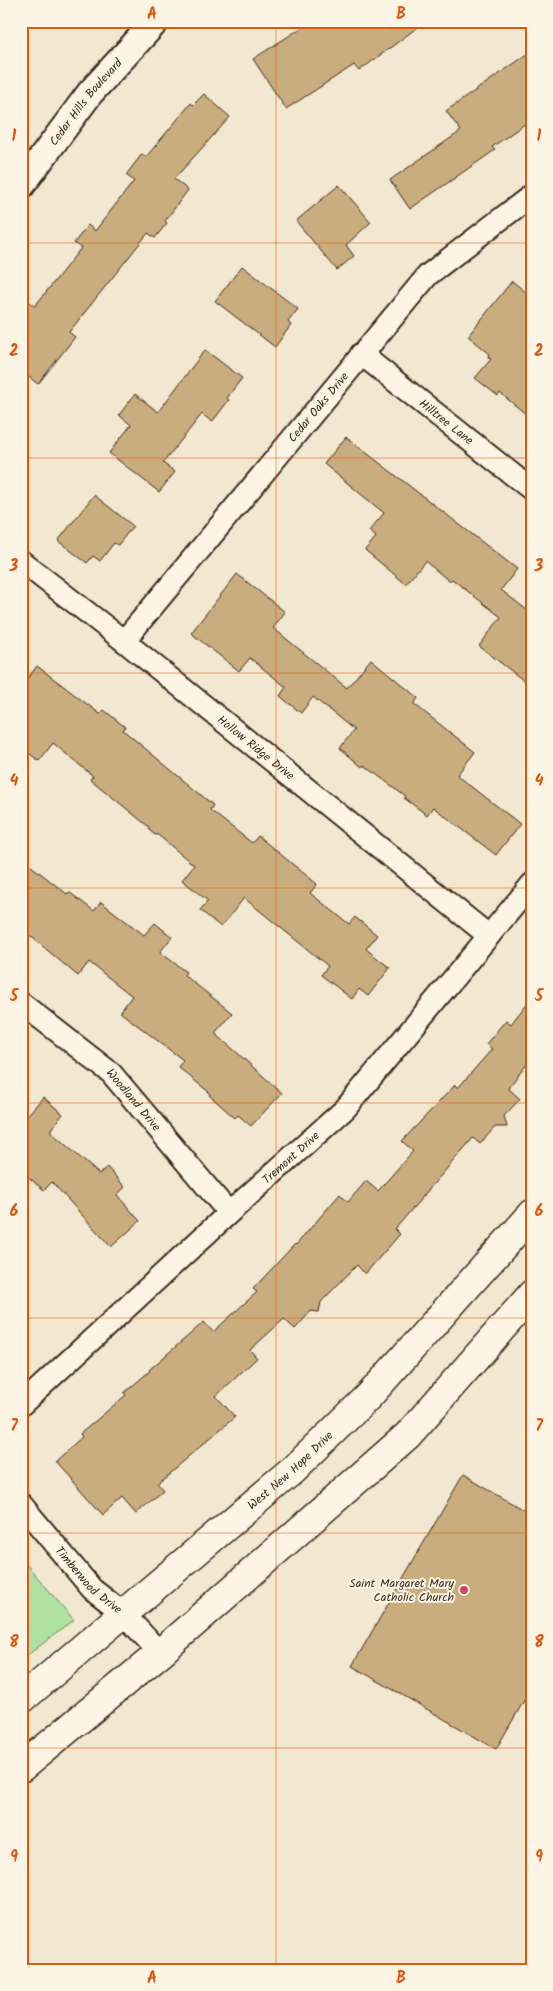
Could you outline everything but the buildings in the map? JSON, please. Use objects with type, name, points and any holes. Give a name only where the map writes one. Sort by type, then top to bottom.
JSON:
[{"type":"main road","name":"West New Hope Drive","points":[[21,1700],[293,1470],[369,1396],[532,1214]]},
{"type":"main road","points":[[21,1768],[160,1653],[408,1435],[532,1294]]},
{"type":"street","name":"Cedar Hills Boulevard","points":[[21,186],[90,93],[156,21]]},
{"type":"street","name":"Cedar Oaks Drive","points":[[124,641],[428,275],[532,195]]},
{"type":"street","name":"Hilltree Lane","points":[[361,354],[532,490]]},
{"type":"street","name":"Hollow Ridge Drive","points":[[21,561],[124,641],[489,936]]},
{"type":"street","name":"Tremont Drive","points":[[21,1405],[229,1213],[346,1109],[532,884]]},
{"type":"street","name":"Woodland Drive","points":[[21,1003],[111,1073],[229,1213]]},
{"type":"street","name":"Timberwood Drive","points":[[21,1504],[92,1589],[123,1613],[160,1653]]},
{"type":"green space","points":[[21,1558],[74,1620],[21,1660]]},
{"type":"place","name":"Saint Margaret Mary Catholic Church","points":[[464,1590]]}]
